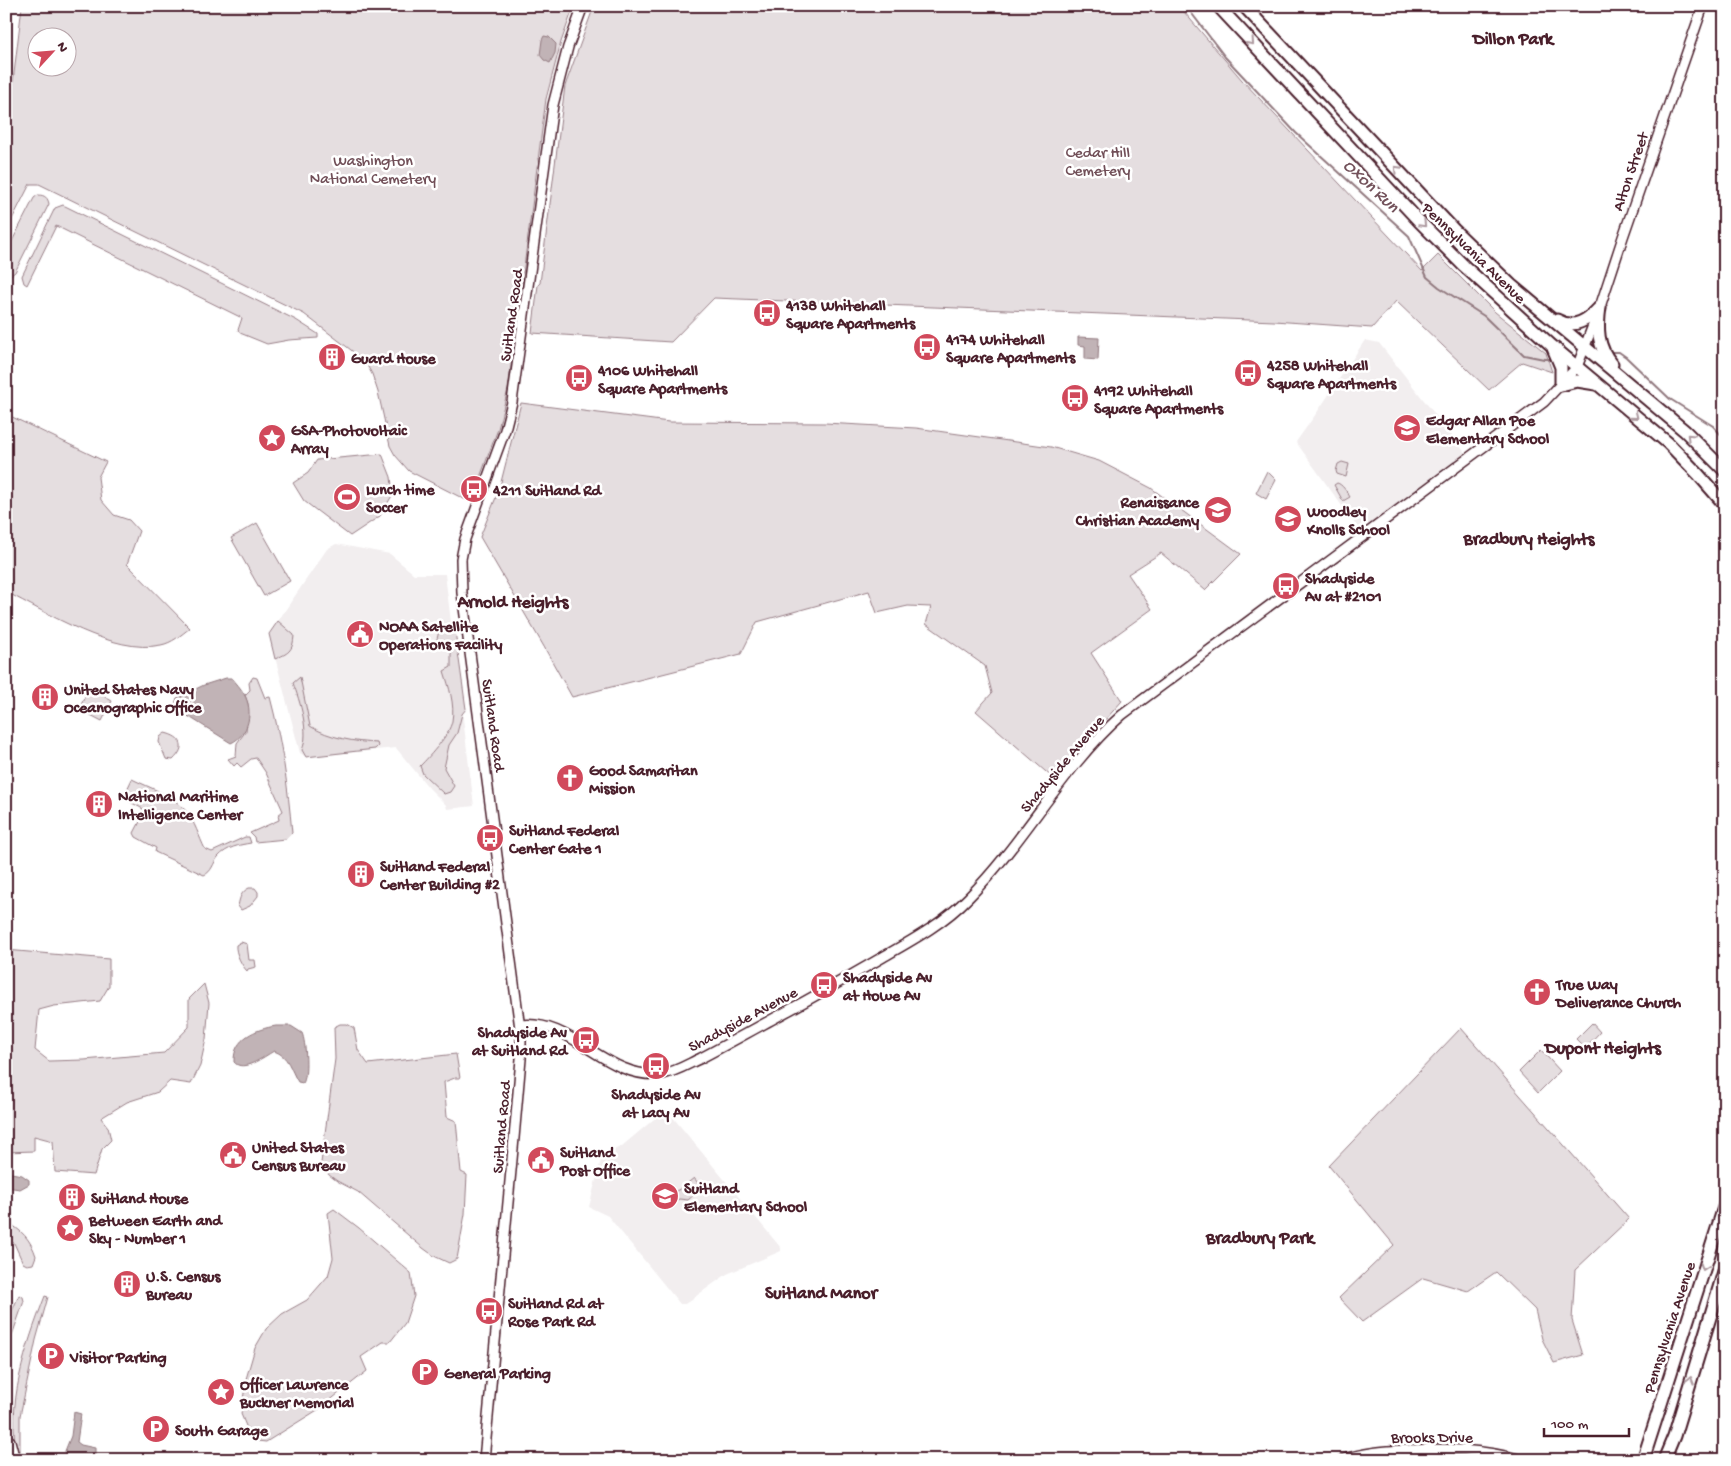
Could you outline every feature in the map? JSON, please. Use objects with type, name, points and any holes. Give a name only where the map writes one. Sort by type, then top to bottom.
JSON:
[{"type":"highway","name":"Pennsylvania Avenue","points":[[1218,6],[1425,227],[1488,289],[1552,346],[1668,443],[1725,505]]},
{"type":"highway","name":"Pennsylvania Avenue","points":[[1244,6],[1454,230],[1511,285],[1685,431],[1725,471]]},
{"type":"highway","points":[[1540,309],[1560,322],[1574,324],[1585,321],[1600,307]]},
{"type":"highway","points":[[1600,307],[1598,333],[1604,353],[1614,367],[1653,403]]},
{"type":"highway","points":[[1552,346],[1561,367],[1561,385],[1577,381],[1598,385]]},
{"type":"highway","name":"Pennsylvania Avenue","points":[[1643,1457],[1725,1204]]},
{"type":"highway","points":[[1664,1460],[1674,1436],[1725,1268]]},
{"type":"street","name":"Suitland Road","points":[[484,1460],[521,1053],[520,1025],[462,593],[461,559],[470,524],[500,444],[510,410],[516,382],[554,98],[568,47],[583,6]]},
{"type":"street","name":"Alton Street","points":[[1584,346],[1600,307],[1703,6]]},
{"type":"street","name":"Shadyside Avenue","points":[[520,1025],[532,1024],[562,1034],[628,1071],[651,1075],[668,1073],[724,1046],[917,938],[952,913],[974,892],[1099,736],[1122,715],[1544,402],[1577,367],[1584,346]]},
{"type":"street","points":[[10,1441],[14,1460]]},
{"type":"street","name":"Brooks Drive","points":[[1342,1460],[1373,1452],[1441,1449],[1496,1453],[1522,1460]]},
{"type":"shaded area","points":[[544,36],[549,37],[556,44],[555,53],[550,63],[540,55]]},
{"type":"shaded area","points":[[1078,337],[1099,338],[1098,360],[1085,359],[1085,346],[1078,345]]},
{"type":"shaded area","points":[[1365,340],[1379,343],[1467,455],[1360,531],[1296,442]]},
{"type":"shaded area","name":"NOAA Satellite Operations Facility","points":[[336,544],[390,554],[414,574],[445,574],[474,806],[447,809],[446,805],[429,788],[396,748],[306,757],[300,753],[269,634],[327,549]]},
{"type":"shaded area","points":[[232,678],[240,688],[249,708],[246,728],[231,743],[178,710],[175,704],[177,698],[204,685]]},
{"type":"shaded area","points":[[276,1026],[291,1026],[302,1033],[306,1059],[306,1074],[303,1083],[298,1082],[283,1056],[274,1051],[248,1065],[242,1066],[234,1062],[237,1047],[247,1036]]},
{"type":"shaded area","name":"Suitland Elementary School","points":[[666,1109],[781,1248],[781,1251],[727,1274],[685,1304],[680,1304],[608,1216],[589,1207],[602,1156],[622,1146]]},
{"type":"shaded area","points":[[6,1172],[22,1175],[29,1180],[29,1184],[20,1189],[6,1187]]},
{"type":"shaded area","points":[[74,1412],[81,1414],[77,1442],[81,1445],[95,1448],[95,1460],[65,1460],[65,1451],[71,1436]]},
{"type":"green space","name":"Washington National Cemetery","points":[[22,6],[574,6],[561,42],[546,99],[508,389],[498,429],[473,496],[464,499],[409,471],[390,446],[378,392],[372,374],[365,362],[304,314],[39,184],[30,184],[6,231],[6,124],[8,124]]},
{"type":"green space","name":"Cedar Hill Cemetery","points":[[594,6],[1179,6],[1242,80],[1422,271],[1438,255],[1495,312],[1546,353],[1552,372],[1522,362],[1489,390],[1396,301],[1372,328],[1274,321],[714,298],[671,342],[532,333],[565,86]]},
{"type":"green space","points":[[38,195],[46,197],[49,204],[15,272],[11,275],[6,274],[6,253],[34,198]]},
{"type":"green space","points":[[63,205],[296,320],[318,334],[318,338],[267,344],[240,333],[238,330],[242,318],[56,226],[27,285],[24,283],[22,276],[55,208]]},
{"type":"green space","points":[[521,403],[669,422],[825,423],[916,428],[1051,447],[1099,461],[1151,488],[1241,554],[1205,590],[1161,553],[1128,574],[1152,609],[1091,653],[1122,701],[1053,778],[976,711],[992,693],[985,666],[926,624],[931,607],[908,606],[877,613],[869,591],[757,622],[741,654],[572,697],[480,537],[499,490]]},
{"type":"green space","points":[[6,414],[106,462],[98,477],[101,500],[114,515],[129,520],[139,531],[127,564],[190,628],[173,641],[161,645],[123,644],[102,638],[61,621],[6,592]]},
{"type":"green space","name":"Lunch time Soccer","points":[[382,454],[391,477],[393,494],[380,516],[350,536],[304,501],[293,483],[308,473],[317,460]]},
{"type":"green space","points":[[1342,462],[1349,464],[1346,477],[1337,474],[1336,471],[1338,464]]},
{"type":"green space","points":[[1267,471],[1276,480],[1266,499],[1256,493]]},
{"type":"green space","points":[[1337,483],[1343,487],[1350,497],[1343,501],[1334,485]]},
{"type":"green space","points":[[257,523],[290,581],[264,596],[231,538]]},
{"type":"green space","points":[[278,621],[294,635],[289,651],[275,659],[269,634]]},
{"type":"green space","points":[[447,628],[455,631],[466,709],[462,714],[457,733],[449,745],[444,768],[454,786],[450,792],[444,794],[423,774],[420,766],[444,738],[452,721],[450,689],[444,671],[451,667],[451,646],[436,643],[439,631]]},
{"type":"green space","points":[[253,677],[257,678],[265,698],[270,697],[278,731],[292,833],[286,839],[255,842],[254,837],[250,833],[279,820],[278,815],[283,811],[266,773],[256,758],[251,759],[241,767],[237,763],[234,766],[228,759],[236,756],[237,743],[246,731],[248,704],[245,695],[250,690],[249,683]]},
{"type":"green space","points":[[300,677],[310,726],[334,736],[377,743],[378,746],[375,749],[306,757],[302,750],[305,726],[293,683]]},
{"type":"green space","points":[[89,688],[112,701],[102,721],[79,709]]},
{"type":"green space","points":[[165,733],[175,737],[181,743],[180,751],[173,760],[166,759],[159,742],[160,737]]},
{"type":"green space","points":[[132,779],[161,792],[181,805],[192,820],[205,849],[212,852],[245,837],[249,837],[251,843],[225,851],[218,857],[209,872],[204,875],[155,852],[156,848],[136,837],[134,833],[145,812],[123,798]]},
{"type":"green space","points":[[249,888],[255,888],[258,896],[250,906],[241,910],[238,906],[240,897]]},
{"type":"green space","points":[[241,942],[247,944],[249,960],[255,960],[256,967],[247,971],[241,963],[237,952],[236,945]]},
{"type":"green space","points":[[6,950],[109,959],[109,986],[100,1001],[54,1006],[39,1010],[35,1050],[49,1061],[164,1053],[189,1027],[189,999],[204,984],[209,1003],[206,1039],[200,1066],[191,1084],[170,1081],[158,1092],[127,1102],[101,1118],[108,1127],[111,1140],[102,1149],[94,1175],[55,1172],[53,1141],[34,1136],[34,1151],[6,1152]]},
{"type":"green space","points":[[1592,1023],[1600,1032],[1585,1048],[1576,1039]]},
{"type":"green space","points":[[340,1024],[347,1024],[354,1028],[358,1050],[368,1064],[456,1054],[460,1078],[444,1082],[447,1117],[456,1121],[461,1172],[467,1175],[465,1214],[457,1259],[449,1263],[423,1248],[358,1192],[329,1175],[321,1163],[335,1059],[334,1027]]},
{"type":"green space","points":[[1461,1028],[1629,1219],[1575,1270],[1572,1320],[1583,1355],[1554,1363],[1542,1339],[1535,1310],[1496,1272],[1468,1291],[1423,1278],[1362,1322],[1339,1298],[1394,1245],[1329,1166]]},
{"type":"green space","points":[[1541,1050],[1560,1071],[1538,1093],[1519,1072]]},
{"type":"green space","points":[[694,1178],[702,1188],[688,1200],[679,1199],[665,1205],[663,1197],[680,1189]]},
{"type":"green space","points":[[334,1209],[411,1273],[414,1296],[405,1323],[390,1342],[383,1342],[361,1357],[367,1371],[319,1409],[266,1442],[257,1441],[251,1438],[241,1414],[246,1379],[255,1348],[266,1329],[282,1314],[307,1300],[328,1276],[333,1258],[328,1213]]},
{"type":"green space","points":[[6,1222],[21,1232],[28,1240],[36,1256],[33,1264],[27,1265],[23,1263],[14,1243],[6,1239]]},
{"type":"green space","points":[[19,1295],[23,1297],[24,1301],[10,1341],[7,1344],[6,1325]]},
{"type":"green space","points":[[45,1296],[48,1297],[36,1340],[20,1416],[20,1456],[22,1460],[18,1460],[14,1418],[16,1397],[25,1355]]},
{"type":"waterway","name":"Oxon Run","points":[[1186,6],[1225,57],[1296,133],[1409,236],[1427,277],[1484,316],[1524,355],[1551,359]]},
{"type":"waterway","name":"Oxon Run","points":[[1610,352],[1619,352],[1626,357],[1670,399],[1713,426],[1725,439]]},
{"type":"place","name":"4138 Whitehall Square Apartments","points":[[767,313]]},
{"type":"place","name":"4174 Whitehall Square Apartments","points":[[927,347]]},
{"type":"place","name":"Guard House","points":[[332,357]]},
{"type":"place","name":"4258 Whitehall Square Apartments","points":[[1248,373]]},
{"type":"place","name":"4106 Whitehall Square Apartments","points":[[579,378]]},
{"type":"place","name":"4192 Whitehall Square Apartments","points":[[1075,398]]},
{"type":"place","name":"Edgar Allan Poe Elementary School","points":[[1407,428]]},
{"type":"place","name":"GSA-Photovoltaic Array","points":[[272,438]]},
{"type":"place","name":"4211 Suitland Rd","points":[[474,489]]},
{"type":"place","name":"Lunch time Soccer","points":[[347,497]]},
{"type":"place","name":"Renaissance Christian Academy","points":[[1218,510]]},
{"type":"place","name":"Woodley Knolls School","points":[[1288,519]]},
{"type":"place","name":"Shadyside Av at #2101","points":[[1286,586]]},
{"type":"place","name":"NOAA Satellite Operations Facility","points":[[360,634]]},
{"type":"place","name":"United States Navy Oceanographic Office","points":[[45,697]]},
{"type":"place","name":"Good Samaritan Mission","points":[[570,778]]},
{"type":"place","name":"National Maritime Intelligence Center","points":[[99,804]]},
{"type":"place","name":"Suitland Federal Center Gate 1","points":[[490,838]]},
{"type":"place","name":"Suitland Federal Center Building #2","points":[[361,874]]},
{"type":"place","name":"Shadyside Av at Howe Av","points":[[824,985]]},
{"type":"place","name":"True Way Deliverance Church","points":[[1537,992]]},
{"type":"place","name":"Shadyside Av at Suitland Rd","points":[[586,1040]]},
{"type":"place","name":"Shadyside Av at Lacy Av","points":[[656,1066]]},
{"type":"place","name":"United States Census Bureau","points":[[233,1155]]},
{"type":"place","name":"Suitland Post Office","points":[[541,1160]]},
{"type":"place","name":"Suitland Elementary School","points":[[665,1196]]},
{"type":"place","name":"Suitland House","points":[[72,1197]]},
{"type":"place","name":"Between Earth and Sky - Number 1","points":[[70,1228]]},
{"type":"place","name":"U.S. Census Bureau","points":[[127,1284]]},
{"type":"place","name":"Suitland Rd at Rose Park Rd","points":[[489,1311]]},
{"type":"place","name":"Visitor Parking","points":[[51,1356]]},
{"type":"place","name":"General Parking","points":[[425,1372]]},
{"type":"place","name":"Officer Lawrence Buckner Memorial","points":[[221,1392]]},
{"type":"place","name":"South Garage","points":[[156,1429]]},
{"type":"district","name":"Dillon Park","points":[[1513,38]]},
{"type":"district","name":"Bradbury Heights","points":[[1529,538]]},
{"type":"district","name":"Arnold Heights","points":[[513,601]]},
{"type":"district","name":"Dupont Heights","points":[[1603,1047]]},
{"type":"district","name":"Bradbury Park","points":[[1260,1237]]},
{"type":"district","name":"Suitland Manor","points":[[821,1292]]}]
